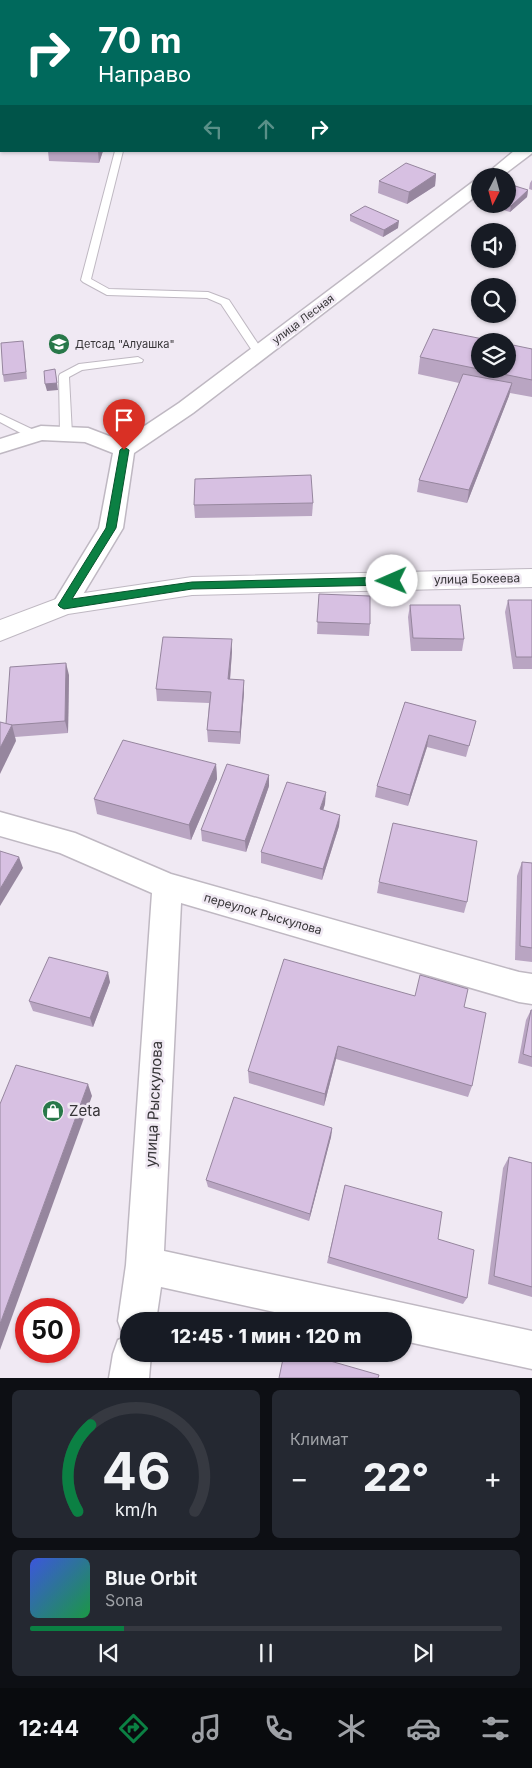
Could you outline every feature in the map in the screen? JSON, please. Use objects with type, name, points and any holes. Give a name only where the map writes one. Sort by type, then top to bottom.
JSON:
[{"type":"main road","name":"улица Бокеева","points":[[0,631],[64,605],[192,586],[532,578]]},
{"type":"street","points":[[503,168],[524,152]]},
{"type":"street","name":"улица Лесная","points":[[124,450],[186,408],[471,192]]},
{"type":"street","points":[[0,446],[42,433],[88,435],[124,450],[111,528],[64,605]]},
{"type":"street","name":"переулок Рыскулова","points":[[0,824],[65,842],[167,886],[519,987],[532,989]]},
{"type":"street","name":"улица Рыскулова","points":[[138,1312],[145,1265],[167,886]]},
{"type":"street","points":[[145,1265],[357,1312]]},
{"type":"street","points":[[412,1324],[532,1350]]},
{"type":"street","points":[[129,1378],[131,1362]]},
{"type":"lane","points":[[119,152],[86,280],[107,292],[208,295],[225,302],[259,353]]},
{"type":"lane","points":[[66,434],[64,376],[79,366],[138,360]]},
{"type":"lane","points":[[0,417],[34,435]]},
{"type":"building","points":[[406,163],[436,174],[409,192],[379,181]]},
{"type":"building","points":[[516,186],[528,190],[516,201]]},
{"type":"building","points":[[365,206],[399,221],[384,230],[350,215]]},
{"type":"building","points":[[433,329],[471,337],[471,367],[420,357]]},
{"type":"building","points":[[23,341],[26,372],[3,375],[1,343]]},
{"type":"building","points":[[516,346],[532,349],[532,380],[516,377]]},
{"type":"building","points":[[55,369],[57,383],[45,384],[44,371]]},
{"type":"building","points":[[463,374],[471,375],[471,378],[485,378],[512,383],[469,490],[419,480]]},
{"type":"building","points":[[311,475],[313,503],[194,505],[195,479]]},
{"type":"building","points":[[319,594],[370,596],[370,624],[317,622]]},
{"type":"building","points":[[508,600],[532,600],[532,657],[516,657]]},
{"type":"building","points":[[410,605],[460,605],[464,639],[413,638]]},
{"type":"building","points":[[163,637],[232,639],[228,679],[244,680],[240,732],[207,730],[211,692],[156,689]]},
{"type":"building","points":[[66,663],[65,721],[6,724],[10,667]]},
{"type":"building","points":[[405,702],[476,721],[469,746],[429,735],[410,795],[377,786]]},
{"type":"building","points":[[0,722],[12,725],[0,748]]},
{"type":"building","points":[[123,740],[216,764],[189,825],[94,799]]},
{"type":"building","points":[[227,764],[269,775],[245,841],[201,830]]},
{"type":"building","points":[[287,782],[326,792],[320,809],[340,815],[323,869],[261,852]]},
{"type":"building","points":[[393,823],[477,841],[467,902],[379,882]]},
{"type":"building","points":[[0,851],[19,857],[0,889]]},
{"type":"building","points":[[522,862],[532,863],[532,948],[520,946]]},
{"type":"building","points":[[49,957],[108,972],[90,1018],[29,1001]]},
{"type":"building","points":[[284,959],[415,996],[420,975],[468,989],[464,1007],[486,1013],[472,1086],[338,1046],[325,1094],[248,1071]]},
{"type":"building","points":[[532,1010],[532,1057],[523,1054]]},
{"type":"building","points":[[16,1065],[88,1084],[0,1324],[0,1104]]},
{"type":"building","points":[[234,1097],[332,1128],[310,1214],[206,1180]]},
{"type":"building","points":[[509,1157],[532,1163],[532,1287],[494,1276]]},
{"type":"building","points":[[345,1185],[442,1212],[438,1239],[474,1250],[467,1298],[329,1257]]},
{"type":"building","points":[[282,1362],[334,1362],[379,1375],[378,1378],[279,1378]]},
{"type":"place","name":"Детсад \"Алуашка\"","points":[[59,344]]},
{"type":"place","name":"Zeta","points":[[53,1111]]},
{"type":"route","points":[[124,450],[111,528],[64,605],[192,586],[392,581]]}]
